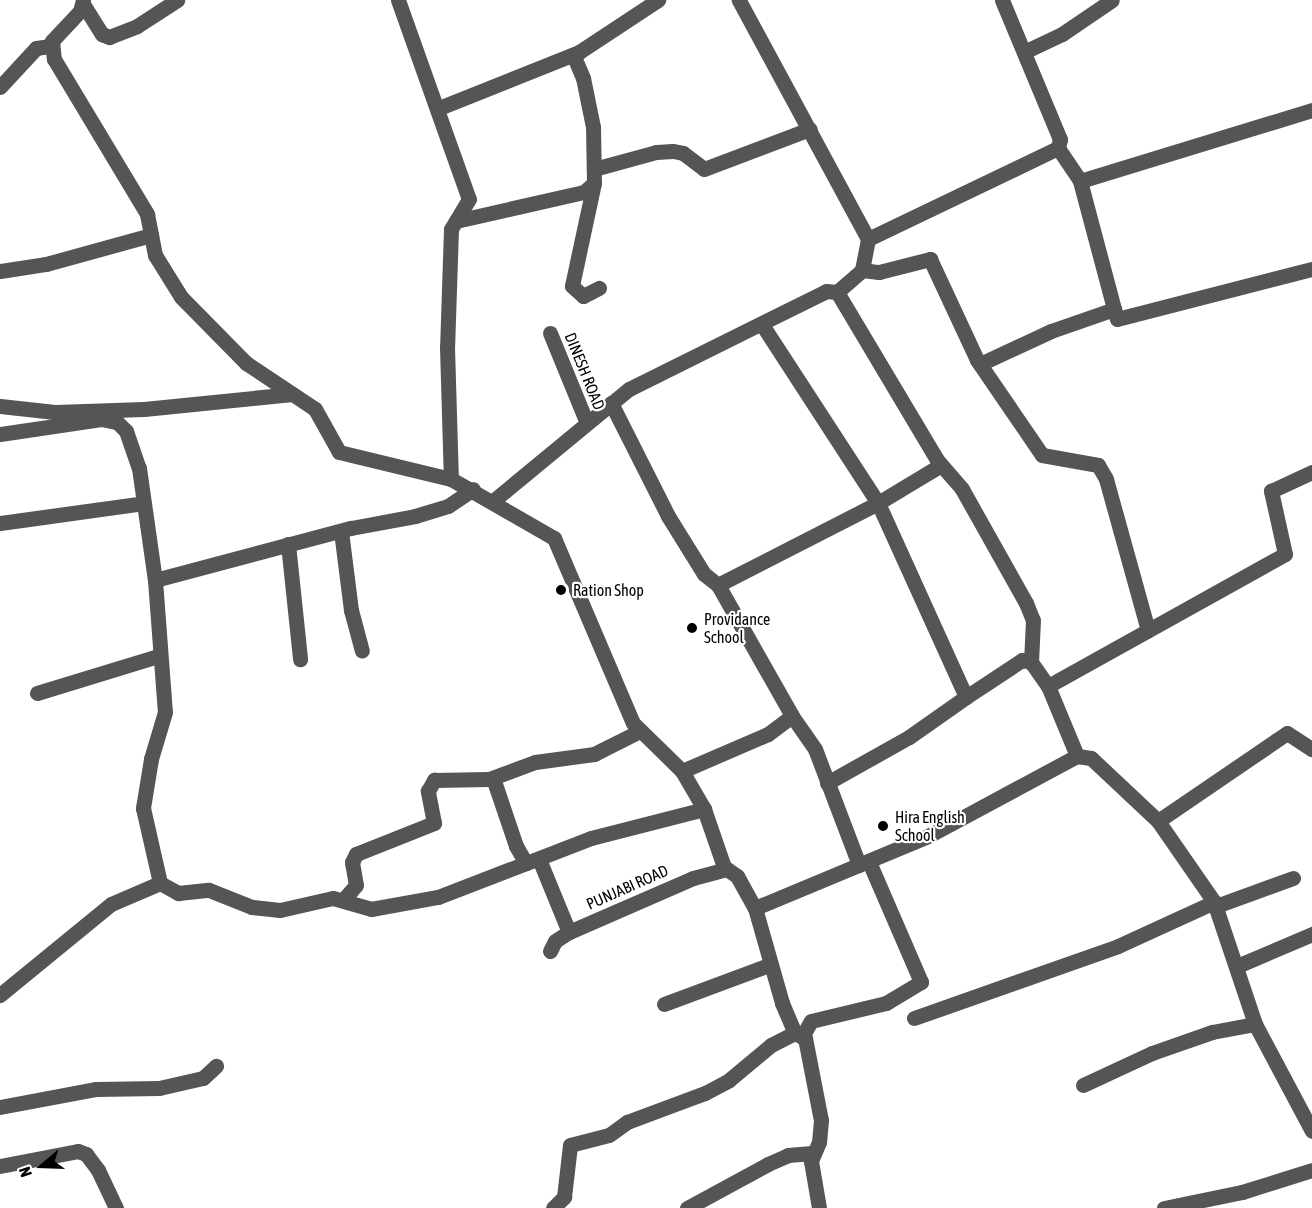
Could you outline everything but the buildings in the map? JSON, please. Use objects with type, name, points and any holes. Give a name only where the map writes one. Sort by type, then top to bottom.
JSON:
[{"type":"street","points":[[0,87],[36,48],[51,46],[83,2],[102,34],[109,37],[137,26],[177,0]]},
{"type":"street","points":[[398,0],[439,108],[469,199],[451,229],[447,346],[451,479]]},
{"type":"street","points":[[493,501],[629,389],[763,326],[826,291],[837,292],[861,270],[868,239],[739,0]]},
{"type":"street","points":[[1002,0],[1060,139],[1059,148],[1080,181],[1117,319],[1312,269]]},
{"type":"street","points":[[1024,52],[1062,34],[1112,0]]},
{"type":"street","points":[[439,108],[573,55],[650,2]]},
{"type":"street","points":[[51,46],[59,67],[147,214],[156,255],[189,306],[246,363],[315,409],[339,452],[451,479],[473,489],[554,538],[633,723],[682,771],[704,809],[727,869],[737,876],[755,908],[769,965],[798,1035],[821,1120],[819,1142],[812,1153],[819,1208]]},
{"type":"street","points":[[573,55],[583,78],[593,127],[594,176],[572,286],[583,296],[599,288]]},
{"type":"street","points":[[1080,181],[1312,110]]},
{"type":"street","points":[[456,221],[576,194],[594,176],[656,152],[683,153],[704,169],[810,129]]},
{"type":"street","points":[[868,239],[1059,148]]},
{"type":"street","points":[[0,271],[46,264],[151,235]]},
{"type":"street","points":[[861,270],[879,272],[930,259],[980,364],[1042,455],[1098,465],[1106,479],[1148,630]]},
{"type":"street","points":[[837,292],[941,465],[962,489],[1026,603],[1033,620],[1031,662],[1048,686],[1077,756]]},
{"type":"street","points":[[980,364],[1051,331],[1114,309]]},
{"type":"street","points":[[763,326],[878,503],[966,697]]},
{"type":"street","name":"DINESH ROAD","points":[[550,333],[587,423]]},
{"type":"street","points":[[0,406],[55,412],[134,409],[292,394]]},
{"type":"street","points":[[553,1208],[564,1197],[570,1145],[609,1135],[627,1122],[705,1093],[729,1080],[771,1045],[798,1035],[811,1021],[886,1003],[921,982],[827,783],[815,749],[792,716],[718,585],[704,574],[668,516],[611,403]]},
{"type":"street","points":[[0,434],[74,420],[117,422],[126,431],[139,468],[155,580],[158,656],[165,712],[151,759],[142,808],[160,883],[177,893],[209,890],[252,907],[280,910],[344,899],[372,909],[398,906],[438,897],[591,838],[704,809]]},
{"type":"street","points":[[718,585],[878,503],[941,465]]},
{"type":"street","points":[[1048,686],[1285,554],[1271,491],[1312,472]]},
{"type":"street","points":[[155,580],[288,544],[448,506],[473,489]]},
{"type":"street","points":[[0,523],[144,503]]},
{"type":"street","points":[[341,531],[351,610],[362,651]]},
{"type":"street","points":[[288,544],[300,659]]},
{"type":"street","points":[[37,693],[158,656]]},
{"type":"street","points":[[827,783],[909,737],[1010,665],[1022,660],[1031,662]]},
{"type":"street","points":[[682,771],[768,734],[792,716]]},
{"type":"street","points":[[344,899],[356,885],[352,862],[356,855],[434,823],[428,791],[434,780],[467,782],[493,778],[536,762],[594,754],[640,731]]},
{"type":"street","points":[[1158,822],[1287,733],[1312,749]]},
{"type":"street","points":[[755,908],[930,834],[1077,756],[1091,758],[1158,822],[1215,904],[1255,1024],[1312,1131]]},
{"type":"street","points":[[493,778],[516,846],[533,861],[569,932]]},
{"type":"street","name":"PUNJABI ROAD","points":[[550,951],[555,941],[569,932],[693,878],[727,869]]},
{"type":"street","points":[[914,1018],[1118,946],[1215,904],[1293,878]]},
{"type":"street","points":[[0,995],[111,904],[160,883]]},
{"type":"street","points":[[1237,966],[1312,934]]},
{"type":"street","points":[[664,1004],[769,965]]},
{"type":"street","points":[[1083,1085],[1152,1053],[1212,1032],[1255,1024]]},
{"type":"street","points":[[0,1107],[96,1089],[169,1086],[203,1078],[216,1066]]},
{"type":"street","points":[[0,1166],[78,1151],[86,1154],[98,1170],[116,1208]]},
{"type":"street","points":[[687,1208],[788,1155],[812,1153]]},
{"type":"street","points":[[1164,1208],[1242,1192],[1312,1170]]},
{"type":"place","name":"Ration Shop","points":[[561,590]]},
{"type":"place","name":"Providance School","points":[[692,628]]},
{"type":"place","name":"Hira English School","points":[[883,826]]}]
